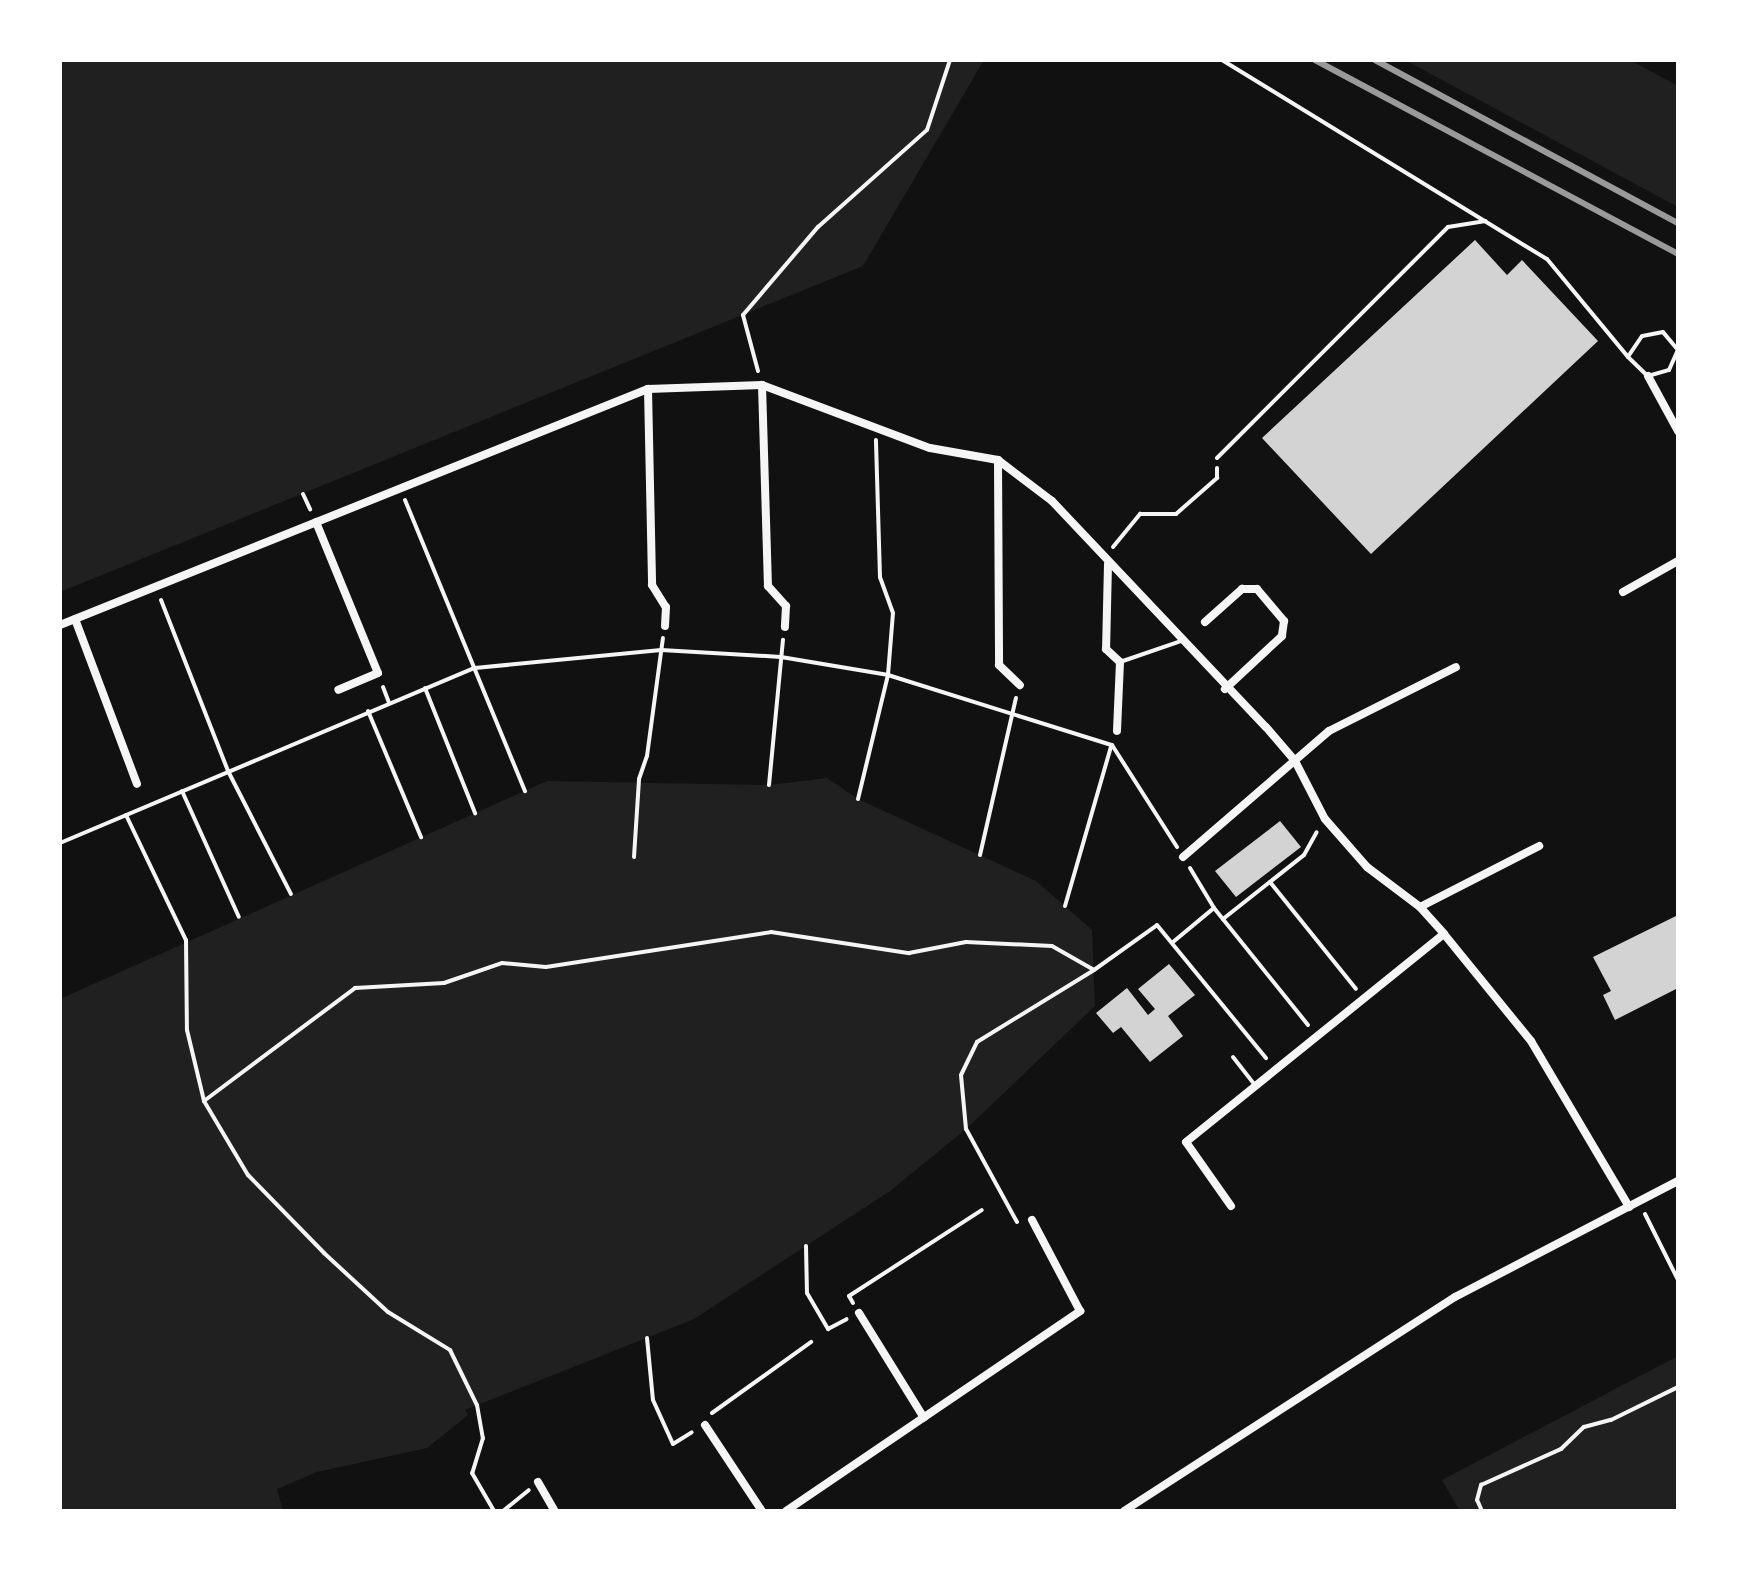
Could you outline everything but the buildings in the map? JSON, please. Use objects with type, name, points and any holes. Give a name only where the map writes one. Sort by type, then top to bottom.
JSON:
[{"type":"street","points":[[1648,376],[1678,431]]},
{"type":"street","points":[[762,385],[768,586],[786,606],[785,627]]},
{"type":"street","points":[[60,625],[648,389],[762,385],[821,403],[876,431],[930,448],[998,460],[1052,501],[1295,761],[1325,819],[1367,867],[1420,907],[1444,934],[1531,1041],[1629,1207]]},
{"type":"street","points":[[648,389],[652,585],[666,607],[665,626]]},
{"type":"street","points":[[998,460],[999,665],[1020,685]]},
{"type":"street","points":[[316,522],[378,673],[338,690]]},
{"type":"street","points":[[1106,561],[1106,649],[1120,662],[1117,731]]},
{"type":"street","points":[[1623,592],[1678,561]]},
{"type":"street","points":[[1205,622],[1242,589],[1257,589],[1284,621],[1282,636],[1225,689]]},
{"type":"street","points":[[75,619],[137,784]]},
{"type":"street","points":[[1183,857],[1329,731],[1456,667]]},
{"type":"street","points":[[1420,907],[1539,846]]},
{"type":"street","points":[[1231,1206],[1186,1142],[1444,934]]},
{"type":"street","points":[[1124,1511],[1455,1297],[1678,1181]]},
{"type":"street","points":[[786,1511],[1080,1311],[1032,1220]]},
{"type":"street","points":[[859,1313],[924,1418]]},
{"type":"street","points":[[705,1425],[762,1511]]},
{"type":"street","points":[[538,1482],[555,1511]]},
{"type":"lane","points":[[1222,60],[1547,259],[1628,357],[1648,376],[1669,370],[1678,350],[1663,332],[1642,336],[1628,357]]},
{"type":"lane","points":[[1217,458],[1448,227],[1486,221]]},
{"type":"lane","points":[[1120,662],[1181,641]]},
{"type":"lane","points":[[1233,1057],[1255,1085]]},
{"type":"path","points":[[762,385],[743,315],[818,227],[927,130],[950,60]]},
{"type":"path","points":[[858,799],[888,675],[893,613],[880,577],[876,431]]},
{"type":"path","points":[[1106,561],[1140,514],[1176,514],[1217,478],[1217,458]]},
{"type":"path","points":[[400,487],[525,791]]},
{"type":"path","points":[[155,587],[228,771],[291,894]]},
{"type":"path","points":[[634,857],[639,779],[647,756],[665,626]]},
{"type":"path","points":[[769,785],[785,627]]},
{"type":"path","points":[[60,843],[475,668],[661,650],[781,657],[888,675],[1112,745],[1214,908],[1317,1036]]},
{"type":"path","points":[[980,855],[1011,711],[1020,685]]},
{"type":"path","points":[[425,688],[475,813]]},
{"type":"path","points":[[368,711],[421,837]]},
{"type":"path","points":[[1065,906],[1117,731]]},
{"type":"path","points":[[182,791],[239,917]]},
{"type":"path","points":[[126,815],[186,940],[187,1030],[204,1101],[248,1175],[324,1253],[388,1312],[450,1350],[477,1405],[483,1438],[472,1473],[494,1511]]},
{"type":"path","points":[[1223,919],[1304,855],[1325,819]]},
{"type":"path","points":[[1270,882],[1364,998]]},
{"type":"path","points":[[1173,942],[1214,908]]},
{"type":"path","points":[[1032,1220],[1019,1225],[966,1129],[961,1075],[977,1042],[1094,970],[1157,925],[1275,1069]]},
{"type":"path","points":[[204,1101],[355,988],[444,983],[502,963],[546,967],[771,932],[909,953],[966,942],[1052,946],[1094,970]]},
{"type":"path","points":[[1638,1201],[1678,1280]]},
{"type":"path","points":[[806,1246],[807,1293],[828,1329],[859,1313],[849,1296],[982,1210]]},
{"type":"path","points":[[647,1338],[653,1400],[673,1444],[705,1425],[716,1405],[811,1342]]},
{"type":"path","points":[[1482,1511],[1477,1500],[1481,1485],[1561,1449],[1584,1427],[1611,1420],[1678,1387]]},
{"type":"path","points":[[503,1511],[538,1482]]},
{"type":"shaded area","points":[[60,60],[984,60],[863,266],[60,592]]},
{"type":"shaded area","points":[[1405,60],[1630,60],[1678,86],[1678,207]]},
{"type":"shaded area","points":[[827,778],[858,799],[1036,881],[1092,930],[1095,1006],[966,1129],[890,1191],[694,1319],[465,1410],[468,1415],[427,1448],[317,1472],[277,1489],[283,1511],[60,1511],[60,999],[547,781],[769,785]]},
{"type":"shaded area","points":[[1678,1356],[1678,1511],[1460,1511],[1442,1480]]},
{"type":"railway","points":[[1315,60],[1678,254]]},
{"type":"railway","points":[[1375,60],[1678,223]]}]
